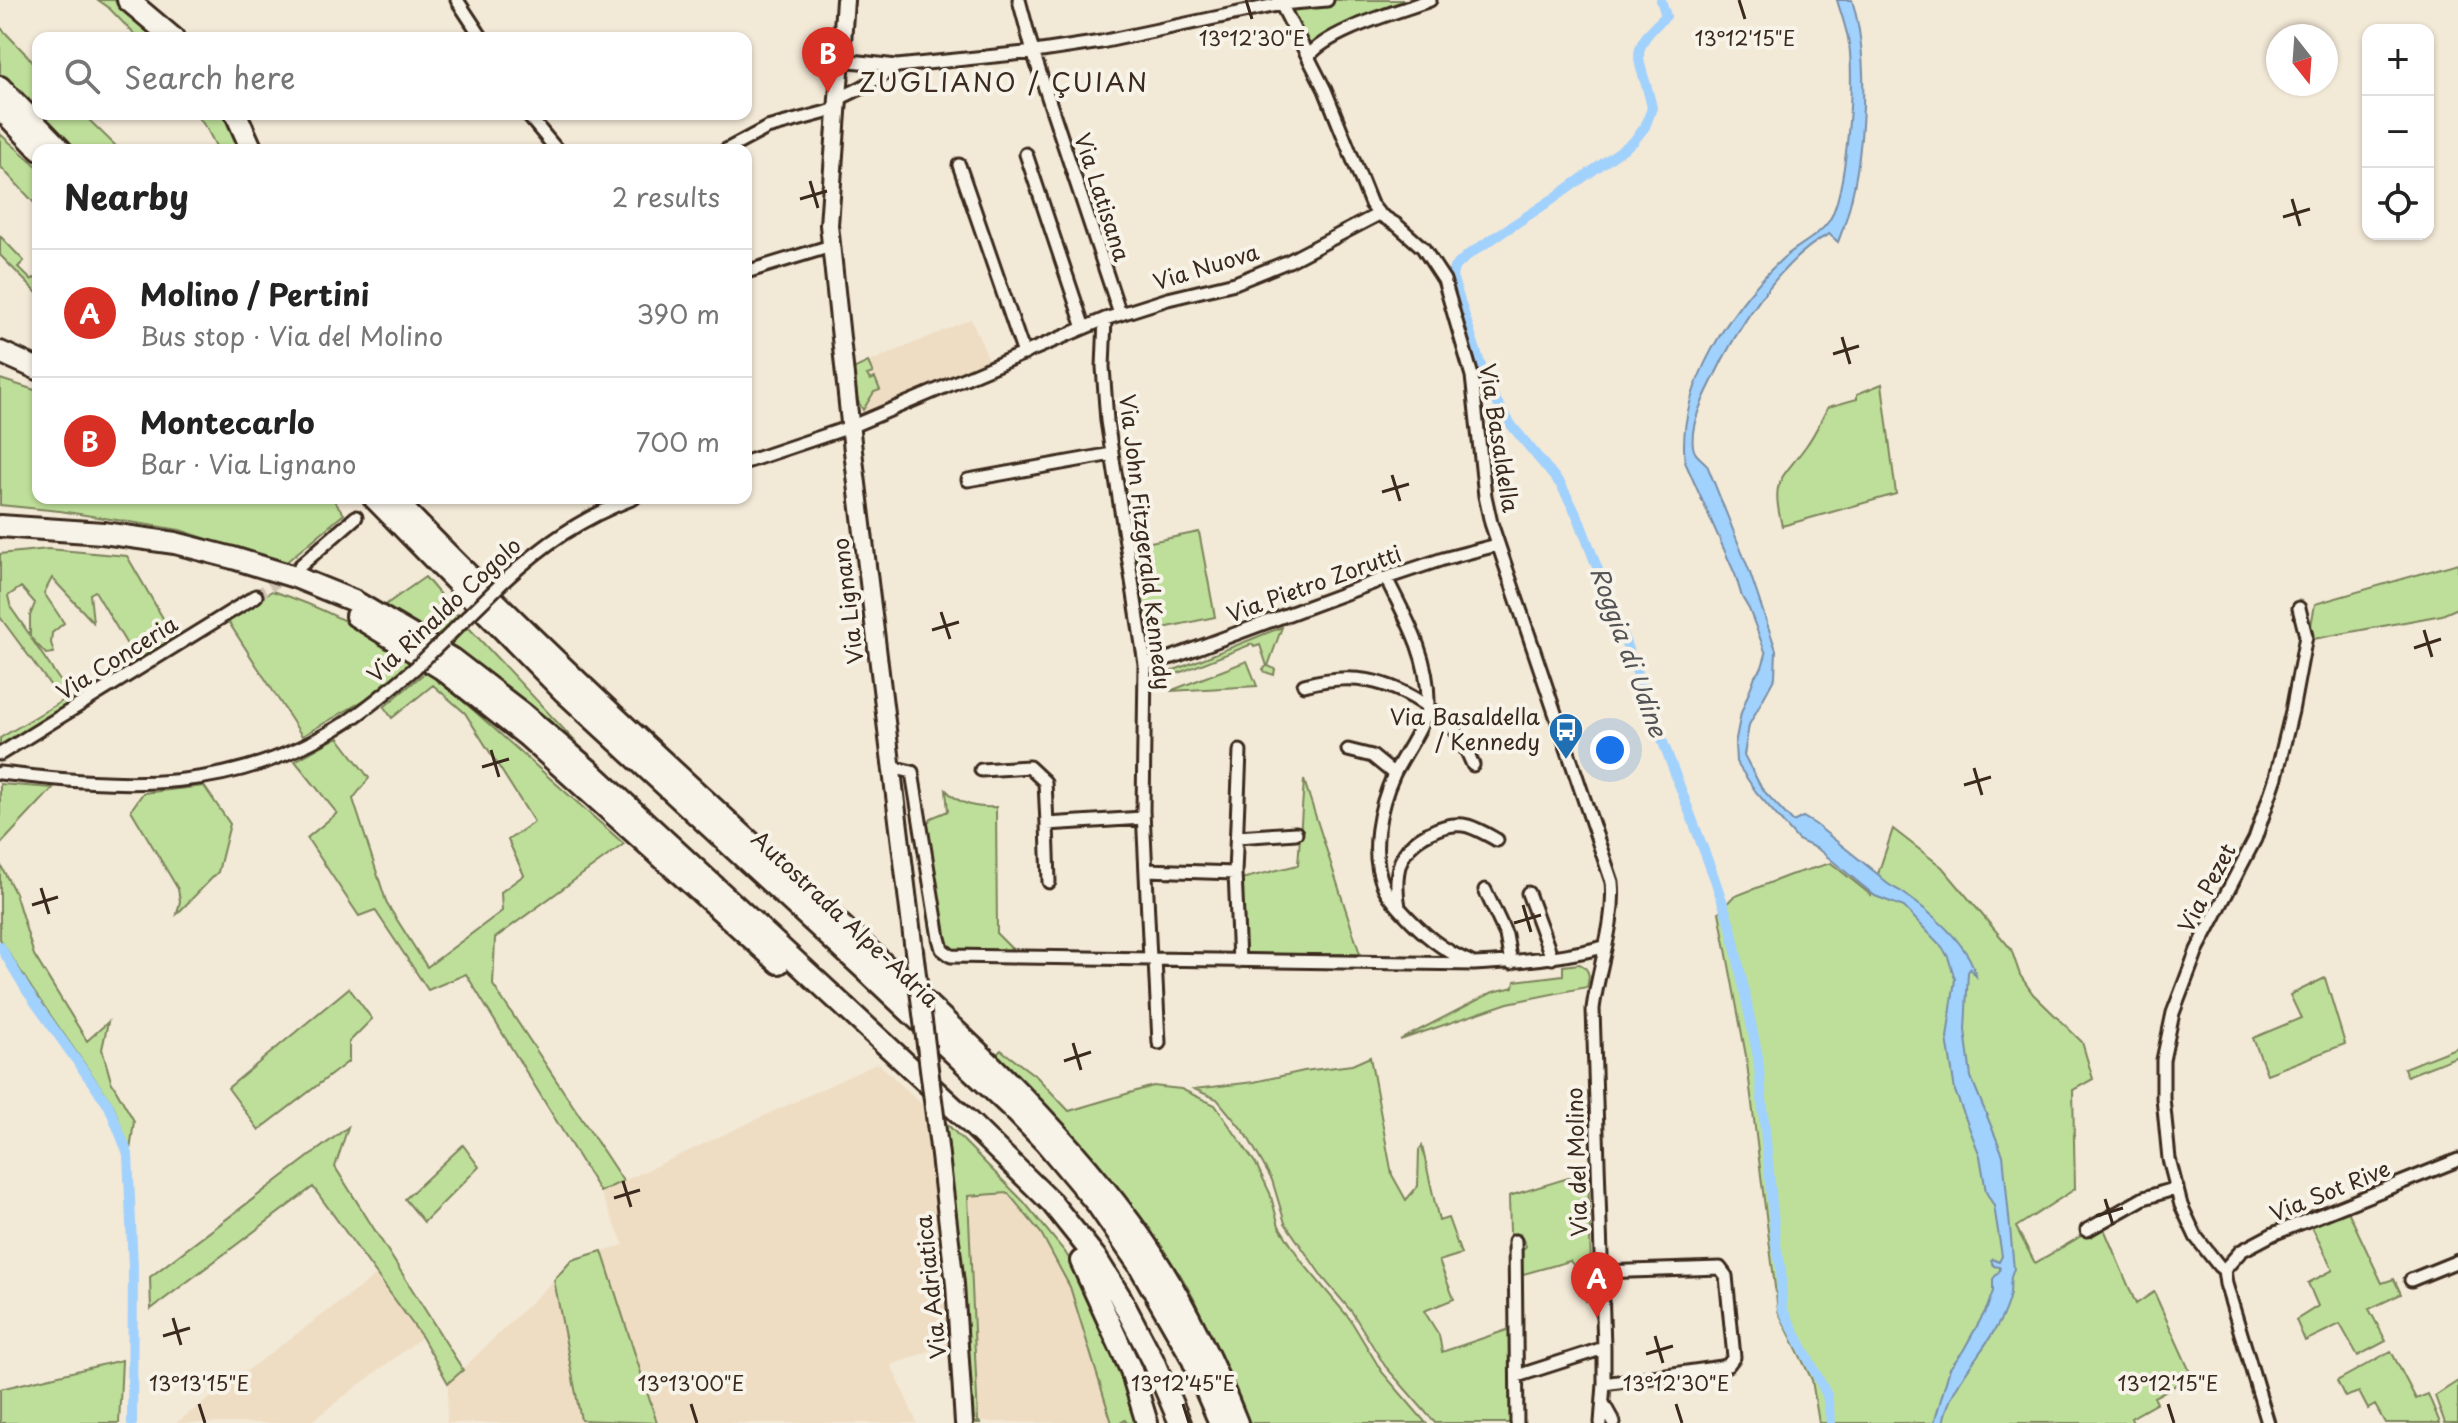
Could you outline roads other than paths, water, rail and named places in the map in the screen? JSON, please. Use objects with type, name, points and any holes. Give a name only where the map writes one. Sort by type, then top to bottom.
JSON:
[{"type":"highway","points":[[128,0],[166,32]]},
{"type":"highway","points":[[0,87],[55,144]]},
{"type":"highway","points":[[0,108],[34,144]]},
{"type":"highway","points":[[239,120],[249,144]]},
{"type":"highway","points":[[0,352],[32,366]]},
{"type":"highway","name":"Autostrada Alpe-Adria","points":[[396,505],[564,692],[862,967],[1045,1142],[1097,1204],[1139,1265],[1191,1356],[1220,1423]]},
{"type":"highway","name":"Autostrada Alpe-Adria","points":[[396,505],[575,681],[896,977],[1054,1129],[1131,1223],[1152,1254],[1204,1350],[1237,1423]]},
{"type":"highway","points":[[0,526],[103,533],[175,543],[233,558],[295,577],[354,601],[405,629],[464,668],[522,713],[623,801],[1051,1202],[1096,1258],[1119,1295],[1164,1383],[1180,1423]]},
{"type":"highway","points":[[0,537],[105,543],[228,569],[289,588],[353,615],[442,669],[528,737],[927,1098],[1040,1207],[1104,1294],[1132,1344],[1166,1423]]},
{"type":"highway","points":[[1081,1261],[1131,1370],[1147,1423]]},
{"type":"main road","name":"Via Lignano","points":[[845,0],[829,225],[850,427],[914,951]]},
{"type":"main road","name":"Via Adriatica","points":[[914,951],[955,1284],[964,1423]]},
{"type":"street","points":[[457,0],[478,32]]},
{"type":"street","name":"Via Latisana","points":[[1019,0],[1033,52],[1120,314]]},
{"type":"street","points":[[841,60],[897,66],[1033,52],[1101,42],[1280,2],[1327,0]]},
{"type":"street","points":[[1308,57],[1315,48],[1346,31],[1430,0]]},
{"type":"street","name":"Via Basaldella","points":[[1280,2],[1325,90],[1365,192],[1379,214],[1423,248],[1444,280],[1472,376],[1485,496],[1497,545],[1612,882],[1613,911],[1604,948]]},
{"type":"street","points":[[737,144],[767,128],[838,104],[897,66]]},
{"type":"street","points":[[532,120],[552,144]]},
{"type":"street","points":[[1026,154],[1084,328]]},
{"type":"street","points":[[959,165],[1024,354]]},
{"type":"street","name":"Via Nuova","points":[[850,427],[1105,319],[1168,299],[1235,283],[1289,261],[1379,214]]},
{"type":"street","points":[[752,270],[831,246]]},
{"type":"street","name":"Via John Fitzgerald Kennedy","points":[[1105,319],[1103,367],[1107,421],[1145,664],[1143,818],[1159,1043]]},
{"type":"street","points":[[752,460],[850,427]]},
{"type":"street","points":[[968,480],[1112,454]]},
{"type":"street","name":"Via Rinaldo Cogolo","points":[[0,773],[132,784],[218,776],[282,755],[335,728],[372,704],[415,668],[548,542],[596,513],[619,504]]},
{"type":"street","points":[[300,566],[356,517]]},
{"type":"street","name":"Via Pietro Zorutti","points":[[1145,664],[1173,657],[1386,578],[1497,545]]},
{"type":"street","points":[[1386,578],[1419,645],[1429,707],[1394,774],[1381,812],[1377,850],[1384,887],[1434,943],[1474,964]]},
{"type":"street","name":"Via Conceria","points":[[0,754],[256,596]]},
{"type":"street","name":"Via Pezet","points":[[2224,1270],[2196,1237],[2181,1205],[2169,1159],[2163,1098],[2166,1048],[2173,1013],[2197,950],[2255,839],[2276,777],[2306,636],[2299,608]]},
{"type":"street","points":[[1304,685],[1355,678],[1394,686],[1429,707],[1448,723],[1457,733],[1473,765]]},
{"type":"street","points":[[1348,750],[1372,756],[1394,774]]},
{"type":"street","points":[[1239,961],[1235,873],[1240,751]]},
{"type":"street","points":[[891,767],[912,772],[939,938],[946,953],[958,957],[1474,964],[1552,958],[1604,948]]},
{"type":"street","points":[[981,770],[1029,767],[1045,782],[1049,882]]},
{"type":"street","points":[[1047,824],[1143,818]]},
{"type":"street","points":[[1399,907],[1395,887],[1398,869],[1411,844],[1438,828],[1454,824],[1468,826],[1497,840]]},
{"type":"street","points":[[1237,837],[1296,833]]},
{"type":"street","points":[[1146,870],[1235,873]]},
{"type":"street","points":[[1485,890],[1506,935],[1511,963]]},
{"type":"street","points":[[1528,893],[1552,958]]},
{"type":"street","name":"Via del Molino","points":[[1601,1423],[1604,1348],[1593,1018],[1604,948]]},
{"type":"street","name":"Via Sot Rive","points":[[2224,1270],[2241,1251],[2273,1234],[2458,1160]]},
{"type":"street","points":[[2087,1230],[2144,1198],[2177,1188]]},
{"type":"street","points":[[1515,1241],[1517,1423]]},
{"type":"street","points":[[2411,1280],[2458,1261]]},
{"type":"street","points":[[1601,1272],[1720,1268],[1726,1276],[1734,1357],[1722,1367],[1604,1384]]},
{"type":"street","points":[[2224,1270],[2268,1423]]},
{"type":"street","points":[[1517,1376],[1604,1348]]},
{"type":"street","points":[[1603,1403],[1614,1423]]},
{"type":"water","points":[[1837,0],[1852,0],[1862,57],[1859,155],[1847,216],[1838,242],[1829,234],[1811,246],[1793,261],[1760,299],[1701,404],[1693,430],[1693,446],[1707,465],[1749,570],[1776,650],[1775,677],[1749,725],[1744,755],[1762,789],[1793,822],[1803,817],[1815,824],[1885,882],[1938,920],[1958,941],[1976,976],[1970,969],[1965,1030],[1971,1077],[2003,1155],[2014,1269],[2009,1299],[2002,1317],[1960,1381],[1943,1423],[1934,1423],[1950,1368],[1987,1308],[1993,1291],[1993,1279],[2000,1270],[1991,1261],[1999,1262],[2002,1256],[1994,1206],[1986,1192],[1980,1156],[1955,1091],[1947,1038],[1955,979],[1942,947],[1904,907],[1875,896],[1818,849],[1798,840],[1756,792],[1736,762],[1735,744],[1741,713],[1766,654],[1735,574],[1685,462],[1684,434],[1689,406],[1711,351],[1744,301],[1788,254],[1824,227],[1835,207],[1844,165],[1851,90],[1849,46]]},
{"type":"waterway","name":"Roggia di Udine","points":[[1661,0],[1666,16],[1652,29],[1640,49],[1641,68],[1652,108],[1645,127],[1633,142],[1468,255],[1454,268],[1452,276],[1488,388],[1512,426],[1561,485],[1578,517],[1731,927],[1758,1057],[1776,1245],[1781,1268],[1782,1308],[1827,1395],[1831,1423]]},
{"type":"waterway","points":[[0,946],[27,991],[109,1106],[128,1154],[133,1268],[132,1423]]},
{"type":"tunnel","points":[[256,596],[288,574]]},
{"type":"place","name":"Montecarlo","points":[[828,93]]},
{"type":"place","name":"Via Basaldella / Kennedy","points":[[1566,761]]},
{"type":"place","name":"Molino / Pertini","points":[[1597,1318]]},
{"type":"district","name":"ZUGLIANO / ÇUIAN","points":[[1004,83]]}]
